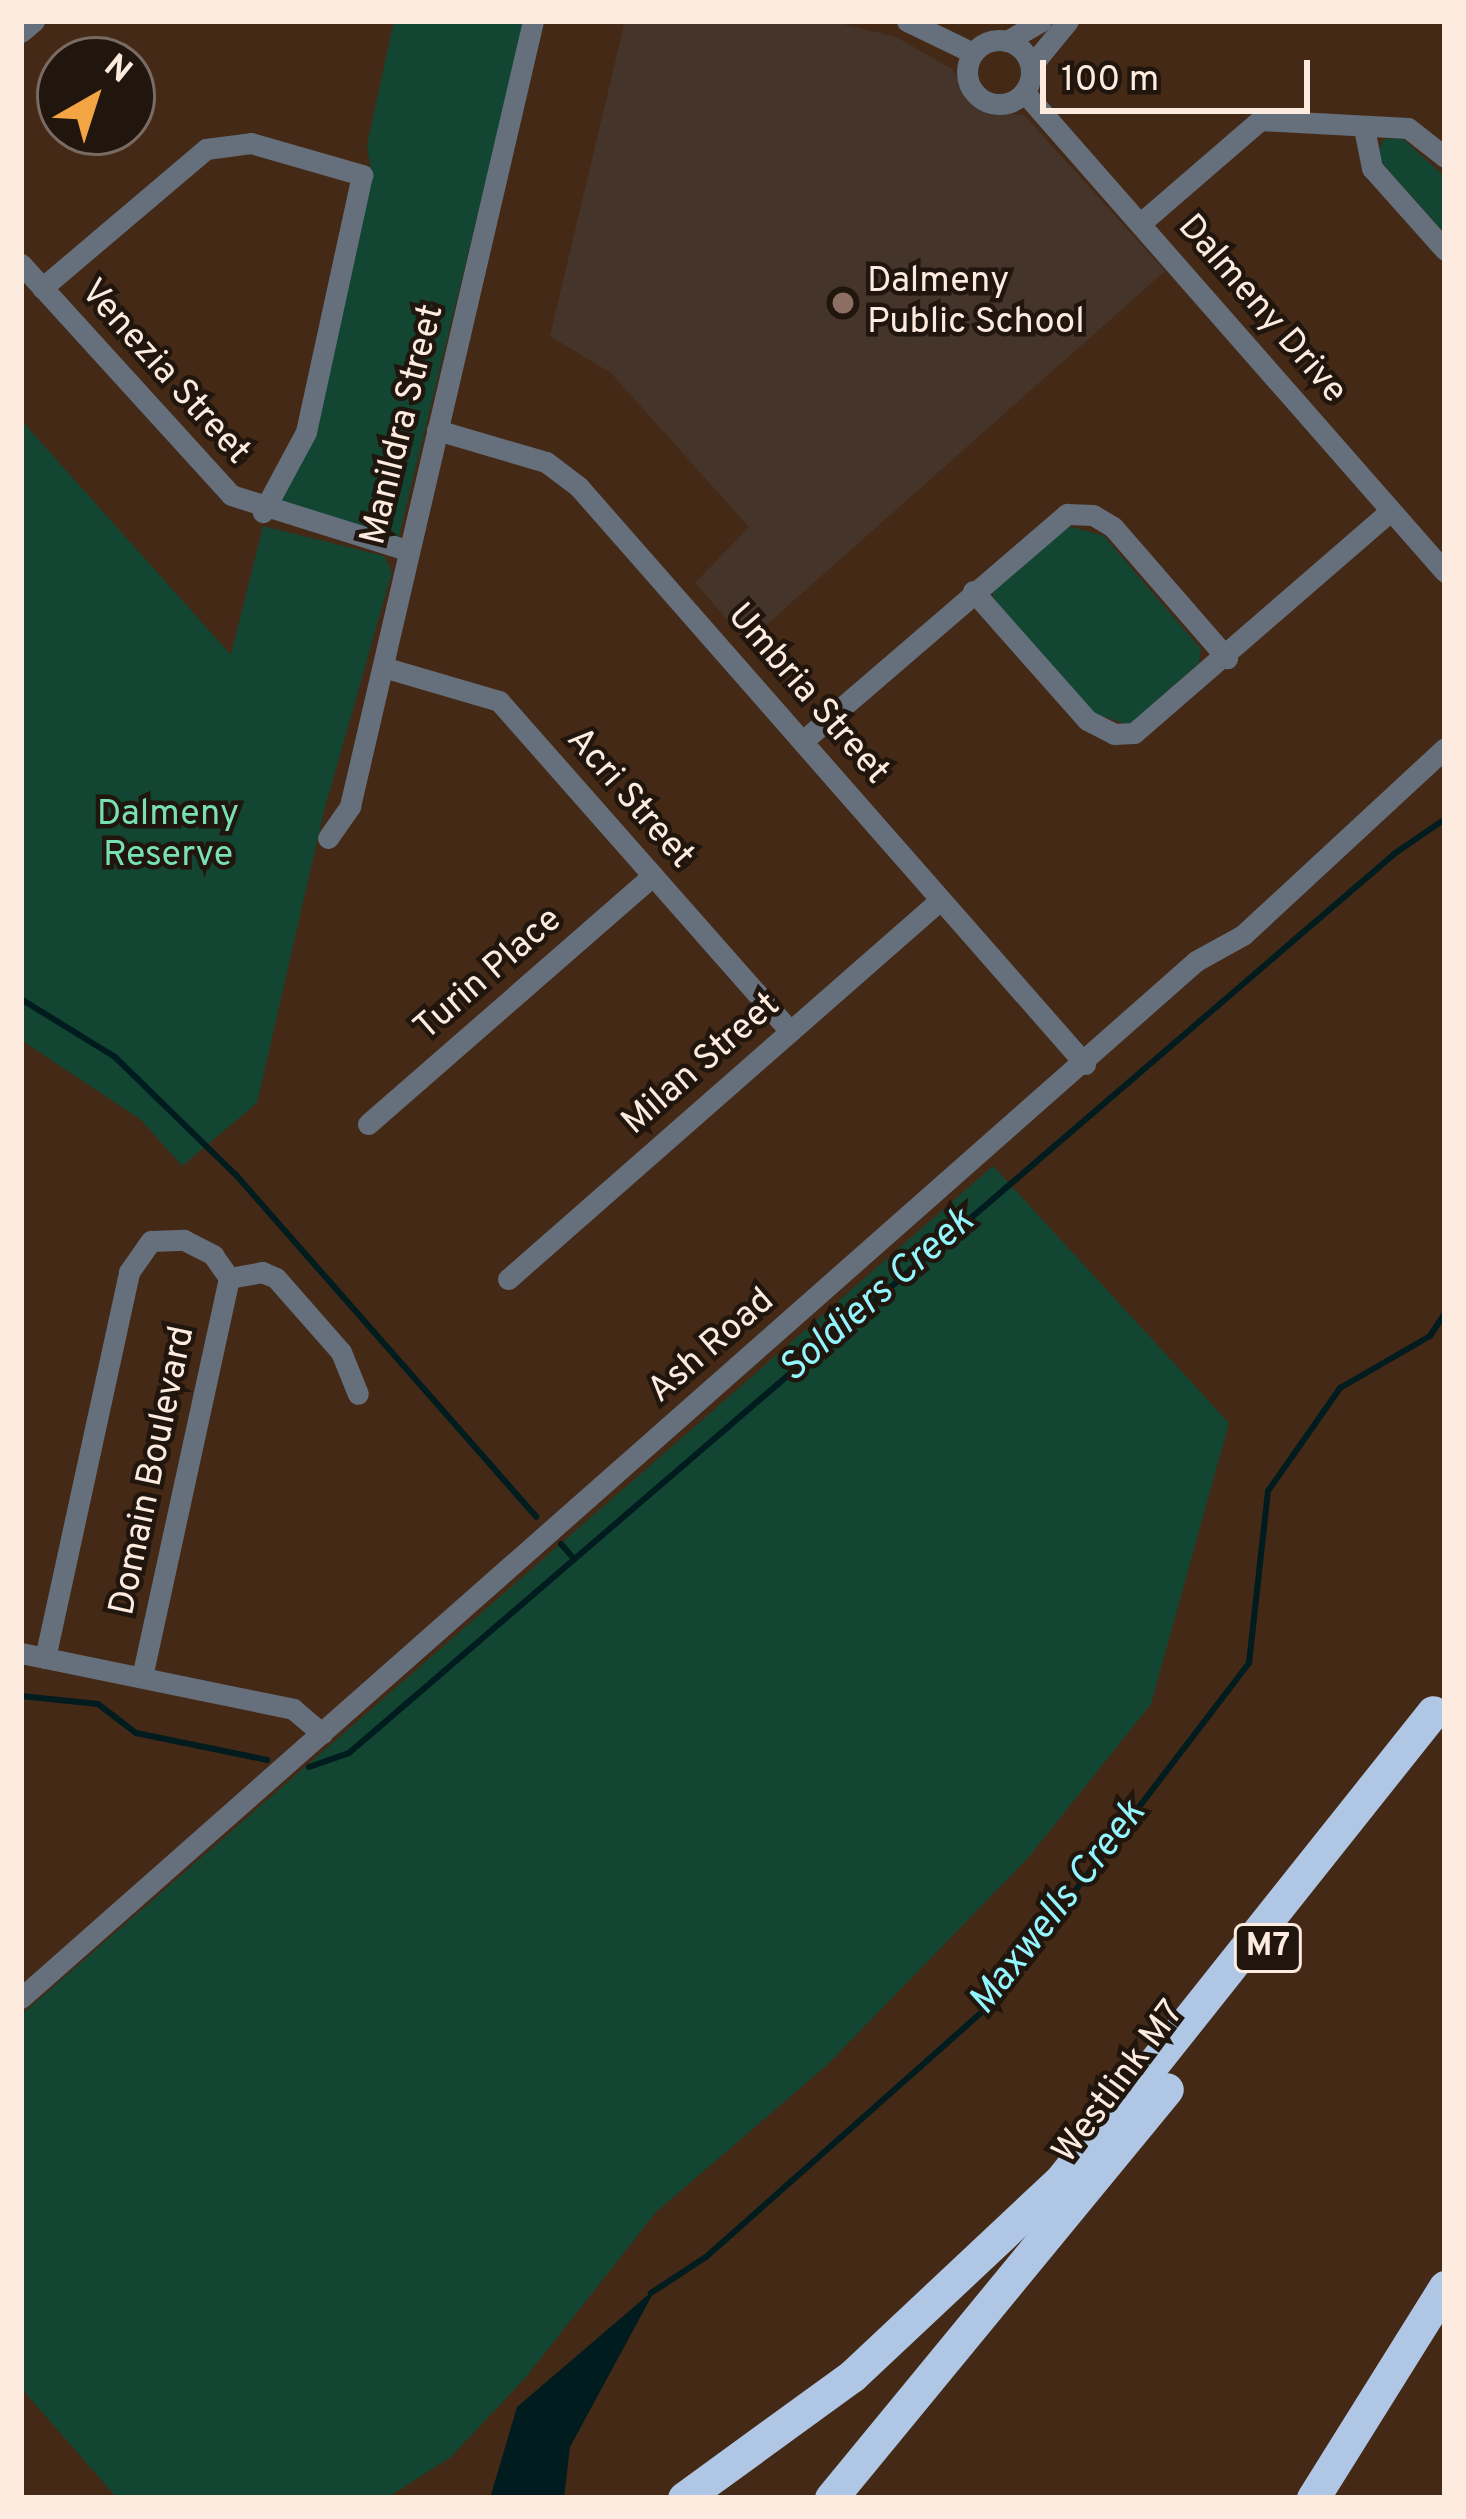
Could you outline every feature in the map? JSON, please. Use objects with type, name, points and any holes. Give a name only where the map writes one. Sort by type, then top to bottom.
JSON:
[{"type":"highway","points":[[684,2498],[885,2349],[1060,2182],[1439,1704]]},
{"type":"highway","name":"Westlink M7","points":[[831,2498],[1135,2131],[1439,1704]]},
{"type":"highway","points":[[1313,2498],[1445,2287]]},
{"type":"street","points":[[21,32],[34,21]]},
{"type":"street","name":"Manildra Street","points":[[328,838],[350,806],[533,21]]},
{"type":"street","points":[[907,21],[973,53],[1041,21]]},
{"type":"street","points":[[973,53],[967,71],[980,97],[1008,103],[1024,92],[1031,66],[1068,21]]},
{"type":"street","points":[[1006,40],[1031,66]]},
{"type":"street","name":"Dalmeny Drive","points":[[1024,92],[1445,572]]},
{"type":"street","points":[[1142,222],[1260,120],[1408,128],[1445,157]]},
{"type":"street","points":[[1364,128],[1372,168],[1445,250]]},
{"type":"street","points":[[42,288],[206,149],[251,143],[362,176],[306,432],[263,512]]},
{"type":"street","name":"Venezia Street","points":[[21,264],[198,465],[231,496],[263,512],[406,550]]},
{"type":"street","name":"Umbria Street","points":[[437,430],[560,469],[804,740],[1085,1064]]},
{"type":"street","points":[[973,591],[1087,720],[1114,734],[1152,724],[1390,511]]},
{"type":"street","points":[[804,740],[1053,520],[1094,515],[1112,527],[1226,658]]},
{"type":"street","name":"Acri Street","points":[[382,667],[499,701],[790,1031]]},
{"type":"street","name":"Ash Road","points":[[21,1998],[1085,1064],[1196,961],[1243,934],[1445,748]]},
{"type":"street","name":"Turin Place","points":[[368,1124],[653,875]]},
{"type":"street","name":"Milan Street","points":[[508,1280],[940,900]]},
{"type":"street","name":"Domain Boulevard","points":[[45,1658],[133,1262],[151,1241],[184,1240],[213,1255],[229,1278],[142,1677]]},
{"type":"street","points":[[229,1278],[262,1271],[276,1278],[340,1352],[358,1394]]},
{"type":"street","points":[[21,1653],[293,1708],[322,1733]]},
{"type":"shaded area","name":"Dalmeny Public School","points":[[625,21],[831,21],[896,37],[952,69],[982,112],[1024,115],[1165,271],[747,642],[695,583],[749,527],[611,373],[550,336]]},
{"type":"green space","points":[[394,21],[525,21],[398,540],[279,506],[312,441],[371,171],[367,145]]},
{"type":"green space","points":[[1402,138],[1445,177],[1445,234],[1376,156],[1384,139]]},
{"type":"green space","name":"Dalmeny Reserve","points":[[21,420],[231,655],[263,526],[384,556],[392,572],[324,811],[257,1103],[182,1166],[140,1119],[21,1040]]},
{"type":"green space","points":[[1065,525],[1104,536],[1201,649],[1199,663],[1129,725],[1087,711],[993,601],[993,588]]},
{"type":"green space","points":[[993,1166],[1229,1423],[1151,1704],[1028,1858],[827,2065],[656,2212],[526,2377],[451,2457],[387,2498],[117,2498],[21,2388],[21,2015]]},
{"type":"water","points":[[656,2288],[570,2447],[564,2498],[490,2498],[517,2407]]},
{"type":"waterway","name":"Soldiers Creek","points":[[309,1767],[349,1753],[1394,854],[1445,819]]},
{"type":"waterway","points":[[21,999],[115,1057],[236,1175],[536,1517]]},
{"type":"waterway","name":"Maxwells Creek","points":[[651,2293],[706,2257],[983,2011],[1249,1663],[1268,1491],[1340,1388],[1430,1336],[1445,1313]]},
{"type":"waterway","points":[[561,1544],[574,1559]]},
{"type":"waterway","name":"Soldiers Creek","points":[[21,1696],[98,1704],[136,1733],[267,1760]]},
{"type":"place","name":"Dalmeny Public School","points":[[843,303]]}]
